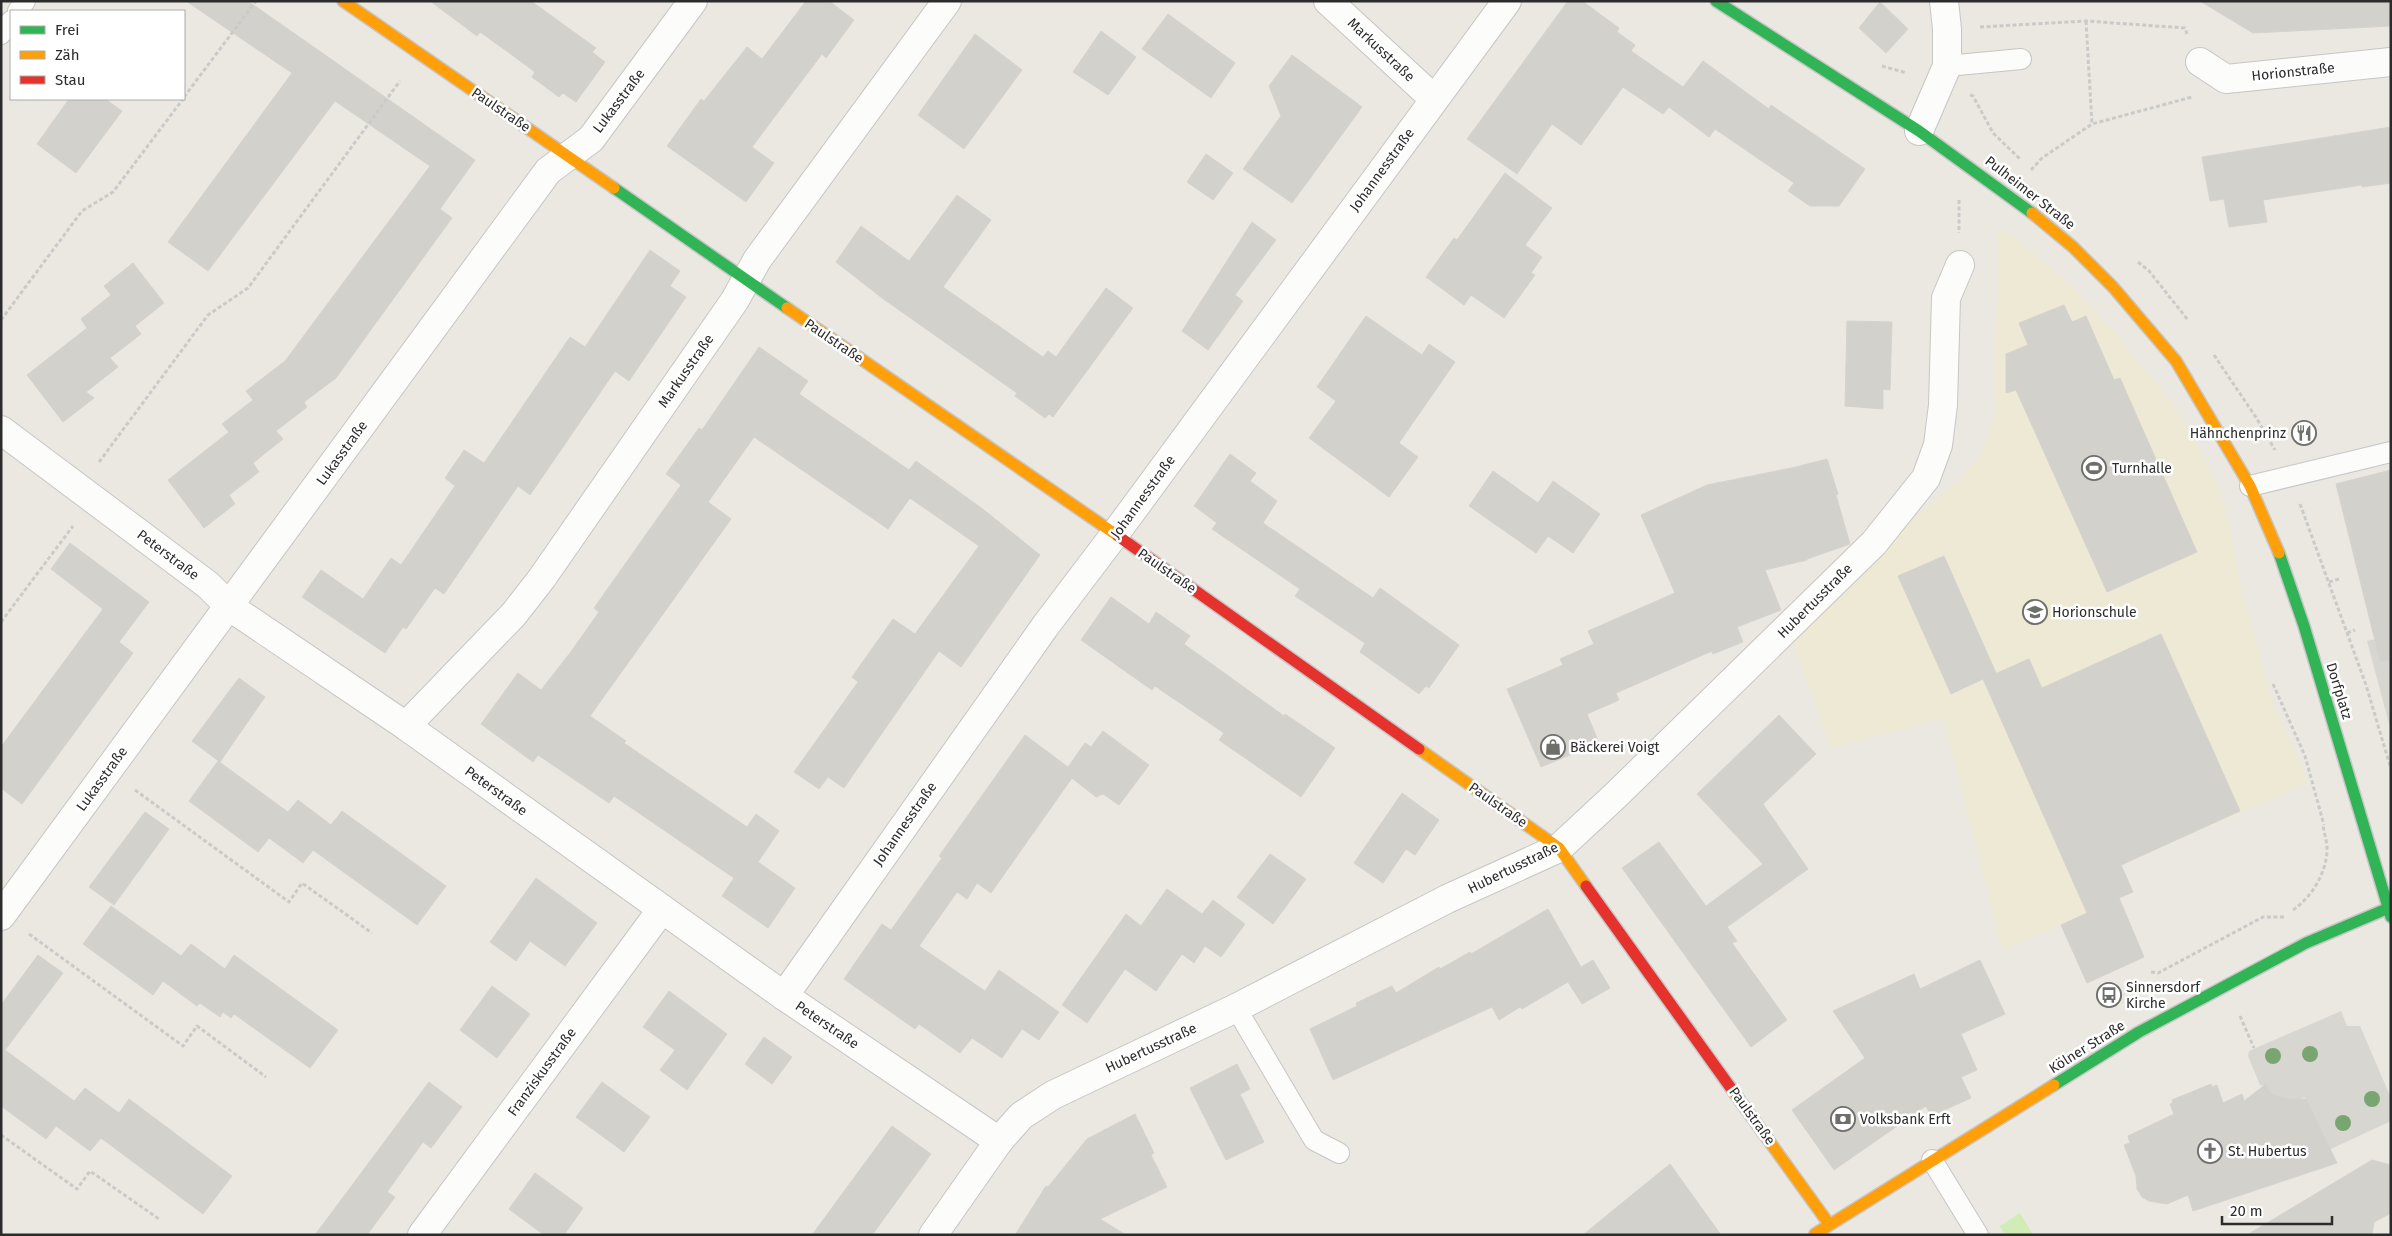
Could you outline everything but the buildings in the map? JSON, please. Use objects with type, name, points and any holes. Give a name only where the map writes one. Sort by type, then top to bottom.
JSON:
[{"type":"street","name":"Paulstraße","points":[[343,1],[746,281],[1116,534],[1559,848],[1829,1224]]},
{"type":"street","name":"Lukasstraße","points":[[2,915],[230,607],[548,171],[591,139],[693,1]]},
{"type":"street","name":"Markusstraße","points":[[406,726],[514,614],[542,578],[735,300],[757,260],[947,1]]},
{"type":"street","name":"Markusstraße","points":[[1328,1],[1434,99]]},
{"type":"street","name":"Johannesstraße","points":[[784,996],[1046,625],[1116,534],[1506,1]]},
{"type":"street","name":"Pulheimer Straße","points":[[1716,1],[1958,157],[2013,197],[2073,247],[2147,325],[2176,361],[2250,486]]},
{"type":"street","points":[[1919,131],[1947,66],[1947,29],[1944,1]]},
{"type":"street","points":[[2200,62],[2226,79]]},
{"type":"street","name":"Horionstraße","points":[[2226,79],[2391,62]]},
{"type":"street","name":"Hubertusstraße","points":[[933,1235],[999,1141],[1021,1116],[1053,1095],[1236,1008],[1447,899],[1559,848],[1742,674],[1874,543],[1926,478],[1938,445],[1943,405],[1946,298],[1960,265]]},
{"type":"street","name":"Peterstraße","points":[[1,430],[208,585],[230,607],[406,726],[784,996],[999,1141]]},
{"type":"street","name":"Dorfplatz","points":[[2250,486],[2279,554],[2304,626],[2390,911]]},
{"type":"street","name":"Franziskusstraße","points":[[422,1235],[662,909]]},
{"type":"street","name":"Kölner Straße","points":[[1813,1235],[2139,1032],[2306,943],[2390,911]]},
{"type":"lane","points":[[1,34],[10,21]]},
{"type":"lane","points":[[1947,66],[2021,59]]},
{"type":"lane","points":[[2250,486],[2391,452]]},
{"type":"lane","points":[[1236,1008],[1314,1140],[1338,1153]]},
{"type":"lane","points":[[1932,1160],[1978,1235]]},
{"type":"path","points":[[185,95],[256,1]]},
{"type":"path","points":[[1947,29],[2086,21],[2185,28],[2200,62]]},
{"type":"path","points":[[2086,21],[2092,124]]},
{"type":"path","points":[[1,622],[208,315],[248,288],[420,54]]},
{"type":"path","points":[[2013,197],[2031,169],[2042,158],[2092,124],[2188,99],[2226,79]]},
{"type":"path","points":[[1,320],[82,211],[113,192],[182,100]]},
{"type":"path","points":[[1958,157],[1960,265]]},
{"type":"path","points":[[2290,477],[2366,685],[2391,768]]},
{"type":"path","points":[[2329,582],[2339,579]]},
{"type":"path","points":[[2347,632],[2355,630]]},
{"type":"path","points":[[108,770],[288,902],[302,883],[372,933]]},
{"type":"path","points":[[2151,972],[2158,973],[2263,916],[2284,916],[2305,902],[2320,878],[2327,849],[2323,825]]},
{"type":"path","points":[[2,915],[183,1046],[197,1026],[266,1077]]},
{"type":"path","points":[[1,1135],[76,1189],[90,1171],[159,1219]]},
{"type":"shaded area","name":"Horionschule","points":[[1998,231],[2008,232],[2071,285],[2121,339],[2172,403],[2202,454],[2218,485],[2229,522],[2241,588],[2271,696],[2308,783],[2151,852],[2137,820],[2107,834],[2133,892],[2003,951],[1943,719],[1831,748],[1793,642],[1902,529],[1958,481],[1974,464],[1983,450],[1992,425],[1995,401]]},
{"type":"shaded area","points":[[2391,635],[2391,731],[2367,641]]},
{"type":"shaded area","points":[[2341,1011],[2347,1026],[2360,1026],[2391,1098],[2391,1121],[2301,1163],[2307,1101],[2305,1097],[2295,1101],[2287,1099],[2276,1110],[2268,1087],[2260,1085],[2248,1056],[2249,1051]]},
{"type":"green space","points":[[2020,1213],[2033,1235],[2005,1235],[2000,1226]]},
{"type":"traffic: fast","points":[[1716,1],[1919,131],[2032,213]]},
{"type":"traffic: fast","points":[[614,188],[787,308]]},
{"type":"traffic: fast","points":[[2279,553],[2304,626],[2391,917]]},
{"type":"traffic: fast","points":[[2054,1085],[2139,1032],[2306,943],[2391,907]]},
{"type":"traffic: slow","points":[[343,1],[614,188]]},
{"type":"traffic: slow","points":[[2032,213],[2073,247],[2113,287],[2176,361],[2250,486],[2279,553]]},
{"type":"traffic: slow","points":[[787,308],[1118,536]]},
{"type":"traffic: slow","points":[[1419,749],[1559,848],[1586,886]]},
{"type":"traffic: slow","points":[[1815,1234],[2054,1085]]},
{"type":"traffic: slow","points":[[1733,1091],[1829,1224]]},
{"type":"traffic: jam","points":[[1118,536],[1419,749]]},
{"type":"traffic: jam","points":[[1586,886],[1733,1091]]},
{"type":"place","name":"Hähnchenprinz","points":[[2304,433]]},
{"type":"place","name":"Turnhalle","points":[[2094,468]]},
{"type":"place","name":"Horionschule","points":[[2035,612]]},
{"type":"place","name":"Bäckerei Voigt","points":[[1553,747]]},
{"type":"place","name":"Sinnersdorf Kirche","points":[[2109,995]]},
{"type":"place","name":"Volksbank Erft","points":[[1843,1119]]},
{"type":"place","name":"St. Hubertus","points":[[2210,1151]]}]
